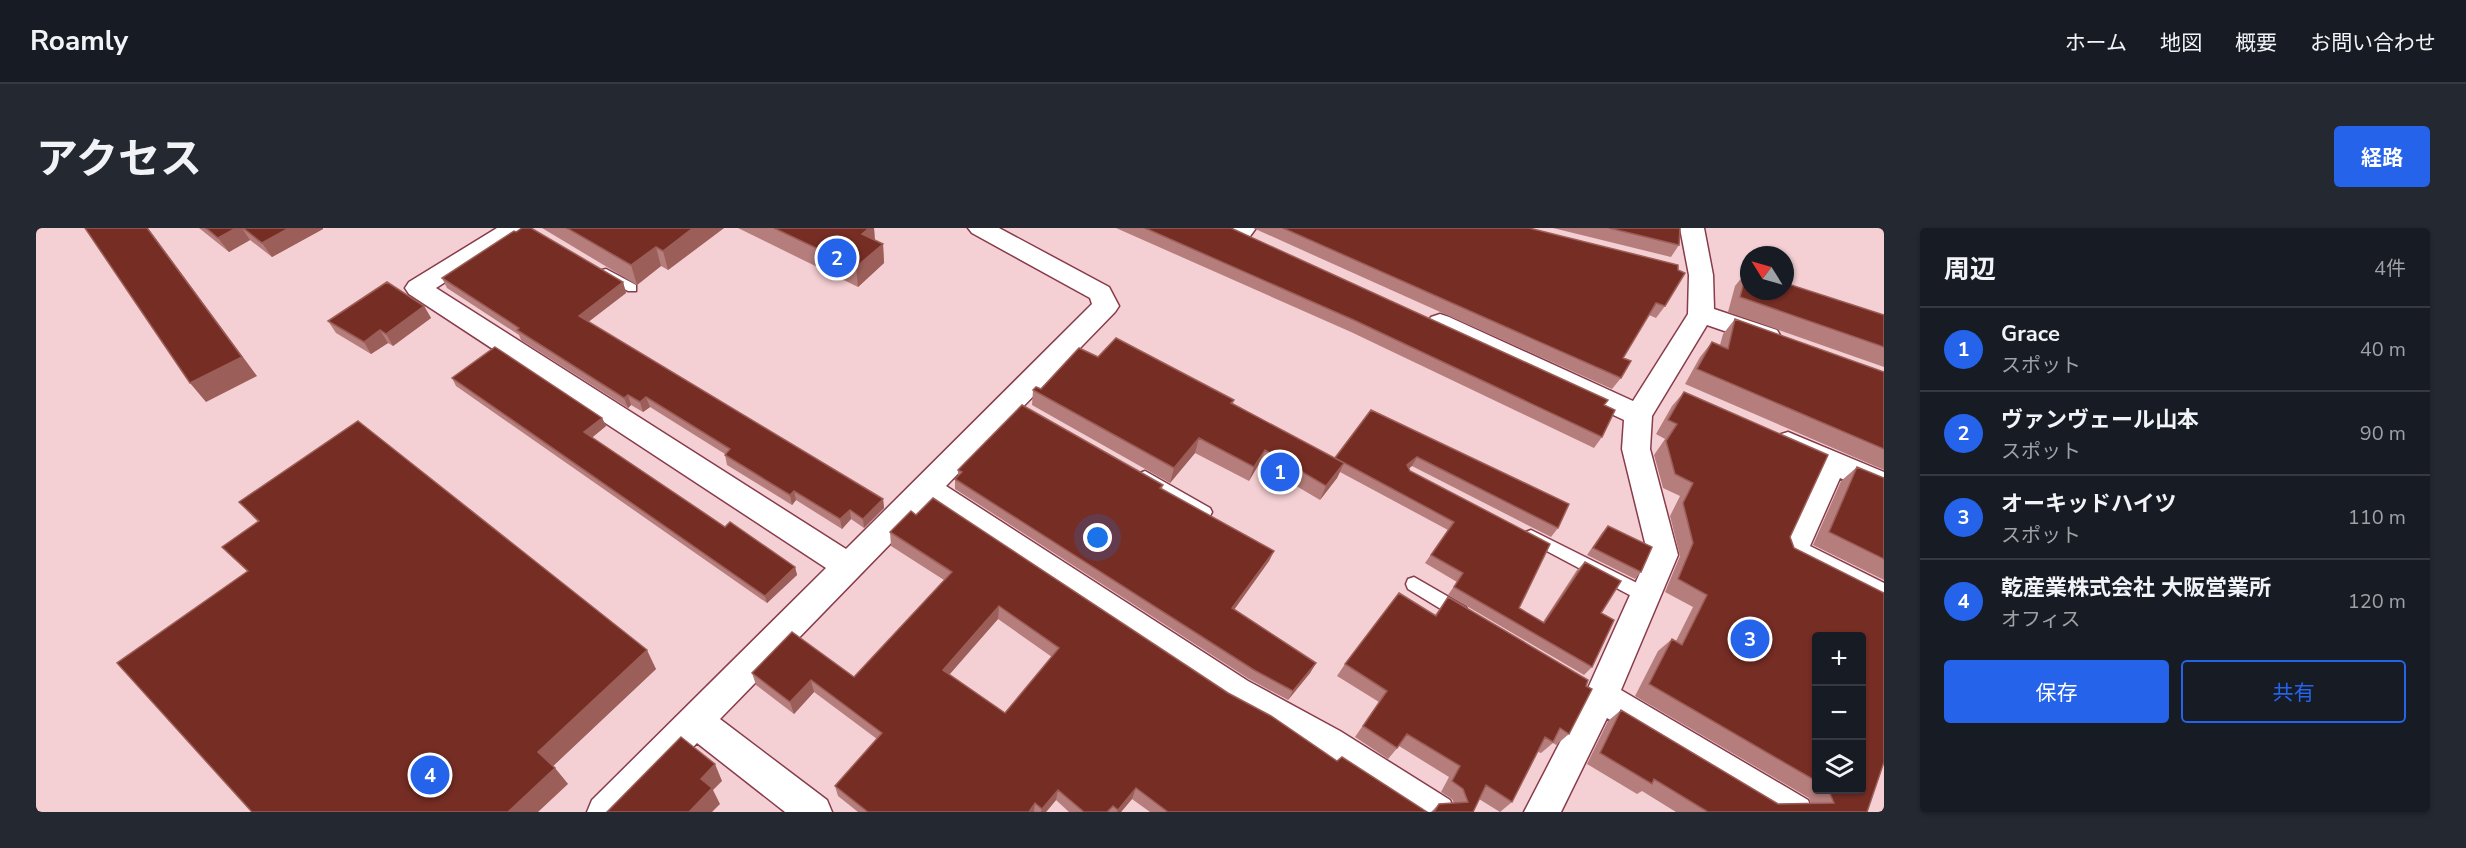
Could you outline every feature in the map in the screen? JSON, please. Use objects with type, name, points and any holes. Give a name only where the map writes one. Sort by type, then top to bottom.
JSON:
[{"type":"street","points":[[514,228],[418,288],[849,567]]},
{"type":"street","points":[[604,812],[926,488],[1017,404],[1107,306],[1100,293],[980,228]]},
{"type":"street","points":[[1542,812],[1596,693],[1663,555],[1636,450],[1638,415],[1666,390],[1701,314],[1690,272],[1692,228]]},
{"type":"street","points":[[1414,312],[1638,415]]},
{"type":"street","points":[[1701,314],[1787,344]]},
{"type":"street","points":[[1760,431],[1884,485]]},
{"type":"street","points":[[1833,463],[1792,551],[1884,598]]},
{"type":"street","points":[[926,488],[1236,692],[1328,742],[1437,812]]},
{"type":"street","points":[[1596,693],[1795,812]]},
{"type":"street","points":[[695,721],[814,812]]},
{"type":"lane","points":[[590,264],[632,288]]},
{"type":"lane","points":[[1134,471],[1205,512]]},
{"type":"lane","points":[[1517,529],[1645,595]]},
{"type":"lane","points":[[1414,584],[1473,619]]},
{"type":"building","points":[[85,228],[147,228],[242,357],[190,383]]},
{"type":"building","points":[[206,228],[236,228],[218,238]]},
{"type":"building","points":[[243,228],[289,228],[262,243]]},
{"type":"building","points":[[522,228],[531,228],[623,282],[579,316],[883,499],[863,519],[850,510],[840,519],[794,491],[790,495],[725,455],[730,449],[646,397],[640,402],[628,395],[624,398],[517,330],[519,328],[442,278]]},
{"type":"building","points":[[567,228],[693,228],[663,251],[656,247],[631,265]]},
{"type":"building","points":[[774,228],[869,228],[862,234],[883,244],[856,267]]},
{"type":"building","points":[[1145,228],[1231,228],[1608,400],[1604,405],[1615,410],[1602,437],[1356,321]]},
{"type":"building","points":[[1283,228],[1529,228],[1678,265],[1678,270],[1685,273],[1665,306],[1656,303],[1623,358],[1631,361],[1621,378]]},
{"type":"building","points":[[1609,228],[1680,228],[1679,245]]},
{"type":"building","points":[[387,282],[424,306],[386,334],[380,330],[364,342],[328,321]]},
{"type":"building","points":[[1794,286],[1884,315],[1884,347],[1749,300],[1794,300]]},
{"type":"building","points":[[1735,319],[1884,372],[1884,449],[1697,369],[1712,342],[1728,349]]},
{"type":"building","points":[[1116,338],[1234,400],[1231,403],[1344,463],[1326,486],[1265,450],[1254,467],[1199,438],[1174,468],[1033,390],[1036,387],[1041,389],[1079,348],[1098,357]]},
{"type":"building","points":[[495,347],[602,418],[584,432],[725,527],[730,522],[795,567],[765,596],[452,378]]},
{"type":"building","points":[[1684,392],[1828,455],[1790,537],[1794,548],[1884,593],[1884,762],[1867,812],[1708,812],[1654,779],[1652,784],[1600,753],[1621,710],[1778,804],[1834,803],[1830,794],[1866,794],[1866,632],[1812,632],[1812,779],[1649,684],[1672,639],[1682,645],[1707,595],[1678,579],[1693,543],[1683,503],[1693,483],[1675,474],[1666,441],[1677,424],[1668,420]]},
{"type":"building","points":[[1022,405],[1163,485],[1160,488],[1274,551],[1232,608],[1316,663],[1293,691],[1254,670],[955,479],[962,472],[958,470]]},
{"type":"building","points":[[1371,410],[1569,504],[1558,528],[1417,457],[1407,465],[1410,471],[1550,544],[1519,608],[1544,623],[1585,562],[1621,581],[1601,613],[1614,620],[1592,667],[1454,587],[1463,573],[1431,555],[1454,522],[1335,458]]},
{"type":"building","points":[[358,421],[647,650],[538,752],[555,768],[508,812],[252,812],[117,663],[248,571],[222,547],[259,521],[239,502]]},
{"type":"building","points":[[1857,467],[1884,478],[1884,559],[1829,532]]},
{"type":"building","points":[[933,498],[1228,693],[1271,716],[1337,761],[1342,757],[1427,812],[1168,812],[1136,788],[1118,810],[1113,806],[1107,812],[1084,812],[1058,790],[1042,809],[1035,803],[1029,812],[868,812],[835,786],[882,733],[811,680],[790,702],[752,673],[792,632],[854,677],[952,572],[890,532],[911,511],[916,515]],"holes":[[[999,606],[1059,648],[1005,713],[943,670]]]},
{"type":"building","points":[[1608,526],[1652,547],[1641,572],[1593,548]]},
{"type":"building","points":[[1399,593],[1436,616],[1448,597],[1588,680],[1586,686],[1592,689],[1569,734],[1560,728],[1553,742],[1545,737],[1512,802],[1486,785],[1473,812],[1434,812],[1439,804],[1468,802],[1463,789],[1452,781],[1460,766],[1407,734],[1397,748],[1363,726],[1387,691],[1345,664]]},
{"type":"building","points":[[681,737],[715,764],[701,779],[712,788],[689,812],[607,812]]},
{"type":"place","name":"ヴァンヴェール山本","points":[[837,258]]},
{"type":"place","name":"Grace","points":[[1280,472]]},
{"type":"place","name":"オーキッドハイツ","points":[[1750,639]]},
{"type":"place","name":"乾産業株式会社 大阪営業所","points":[[430,775]]}]
